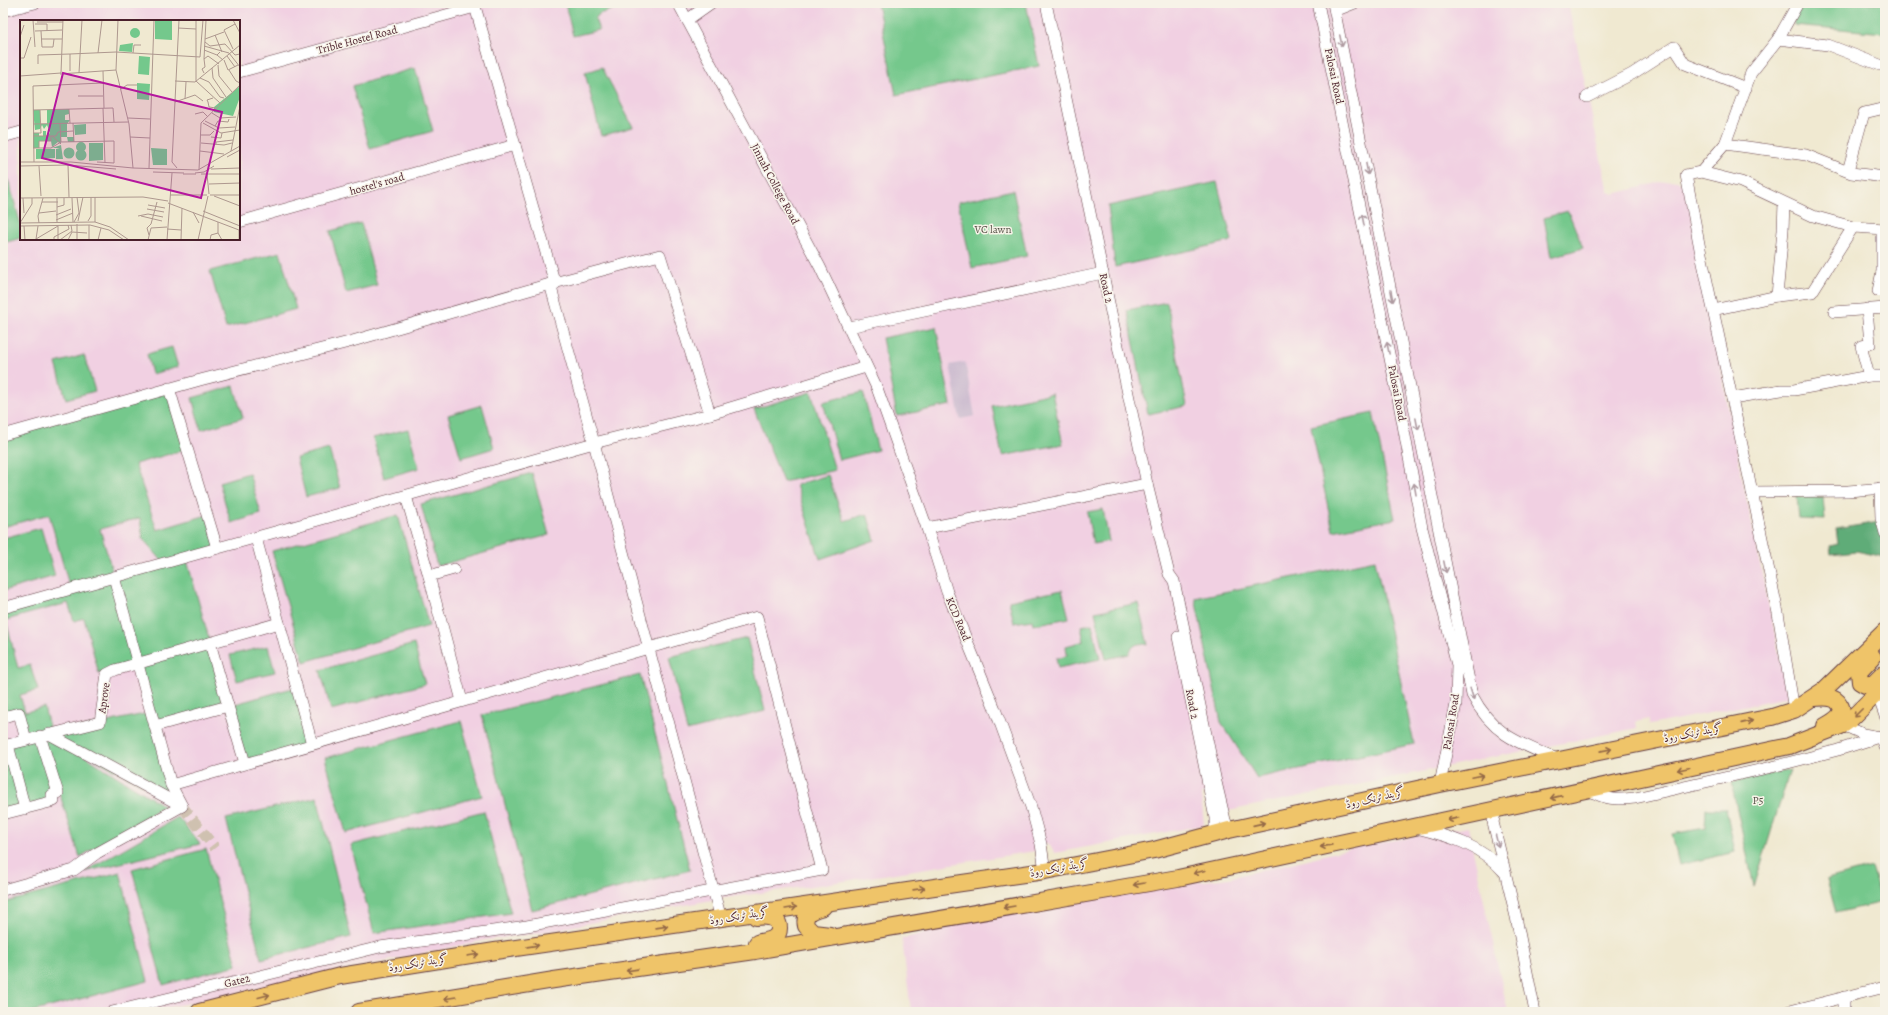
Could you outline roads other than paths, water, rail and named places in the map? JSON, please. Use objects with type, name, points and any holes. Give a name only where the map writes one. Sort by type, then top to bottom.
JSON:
[{"type":"highway","name":"گرینڈ ٹرنک روڈ","points":[[199,1012],[340,976],[495,951],[1045,871],[1154,850],[1222,832],[1557,759],[1772,717],[1794,710],[1813,698],[1837,679],[1885,631]]},
{"type":"highway","points":[[1880,700],[1860,682],[1859,672],[1885,644]]},
{"type":"highway","points":[[1880,700],[1874,683],[1885,672]]},
{"type":"highway","points":[[1813,698],[1830,698],[1838,702],[1850,726]]},
{"type":"highway","points":[[1850,726],[1850,720],[1880,700]]},
{"type":"highway","points":[[359,1012],[554,980],[684,963],[1178,878],[1416,828],[1789,746],[1850,726]]},
{"type":"highway","points":[[844,900],[809,912],[805,918],[806,926],[813,933],[822,934],[845,935],[873,930]]},
{"type":"highway","points":[[684,963],[700,955],[768,941],[774,938],[778,933],[778,924],[771,917],[723,919]]},
{"type":"street","points":[[3,11],[34,3]]},
{"type":"street","name":"Jinnah College Road","points":[[678,3],[820,267],[866,368]]},
{"type":"street","points":[[688,20],[711,3]]},
{"type":"street","name":"Road 2","points":[[1046,3],[1147,484],[1169,574],[1167,582],[1215,818],[1222,832]]},
{"type":"street","name":"Palosai Road","points":[[1318,3],[1397,390],[1422,528],[1455,635],[1456,704],[1440,784]]},
{"type":"street","points":[[1355,3],[1334,7],[1455,635],[1472,695],[1481,712],[1506,735],[1530,748],[1557,759]]},
{"type":"street","points":[[1702,172],[1725,144],[1751,73],[1778,39],[1798,3]]},
{"type":"street","points":[[474,5],[515,145],[649,649],[723,919]]},
{"type":"street","name":"Trible Hostel Road","points":[[240,72],[474,5]]},
{"type":"street","points":[[1778,39],[1828,45],[1880,65],[1885,65]]},
{"type":"street","points":[[1587,97],[1632,74],[1674,47],[1686,64],[1746,88]]},
{"type":"street","points":[[1848,172],[1864,113],[1885,108]]},
{"type":"street","points":[[3,137],[20,132]]},
{"type":"street","points":[[1725,144],[1806,155],[1848,172],[1885,177]]},
{"type":"street","name":"hostel's road","points":[[240,222],[515,145]]},
{"type":"street","points":[[1794,710],[1778,613],[1713,310],[1686,175],[1702,172],[1741,182],[1813,216],[1853,227],[1884,229],[1882,271],[1878,291]]},
{"type":"street","points":[[1778,296],[1784,203]]},
{"type":"street","points":[[1713,310],[1778,296],[1812,292],[1853,227]]},
{"type":"street","points":[[3,435],[169,388],[349,342],[660,255],[710,414]]},
{"type":"street","points":[[849,328],[1103,273]]},
{"type":"street","points":[[1834,312],[1885,308]]},
{"type":"street","points":[[1867,309],[1870,344],[1861,346],[1870,376]]},
{"type":"street","points":[[3,608],[594,443],[710,414],[866,368]]},
{"type":"street","name":"KCD Road","points":[[866,368],[877,388],[927,528],[947,592],[995,709],[1031,807],[1041,844],[1045,871]]},
{"type":"street","points":[[1732,398],[1781,390],[1794,390],[1870,376],[1885,376]]},
{"type":"street","points":[[169,388],[217,548]]},
{"type":"street","points":[[927,528],[1147,484]]},
{"type":"street","points":[[1752,492],[1848,491],[1882,488],[1881,518],[1885,533]]},
{"type":"street","points":[[406,496],[462,701]]},
{"type":"street","points":[[256,538],[312,744]]},
{"type":"street","points":[[429,576],[454,569]]},
{"type":"street","points":[[114,577],[171,786],[182,806]]},
{"type":"street","name":"Gate2","points":[[112,1012],[362,951],[527,926],[822,870],[757,617],[649,649]]},
{"type":"street","points":[[138,664],[279,624]]},
{"type":"street","points":[[210,643],[245,763]]},
{"type":"street","points":[[171,786],[245,763],[649,649]]},
{"type":"street","name":"Aprove","points":[[45,735],[100,722],[107,674],[114,670],[138,664]]},
{"type":"street","points":[[155,726],[228,706]]},
{"type":"street","points":[[3,718],[19,713],[26,740]]},
{"type":"street","points":[[1850,726],[1882,736]]},
{"type":"street","points":[[3,814],[54,801],[52,795],[58,793],[45,735]]},
{"type":"street","points":[[25,809],[5,746],[45,735],[182,806]]},
{"type":"street","points":[[1882,736],[1885,748]]},
{"type":"street","points":[[1588,789],[1606,799],[1621,800],[1635,798],[1772,767],[1838,750],[1882,736]]},
{"type":"street","points":[[3,890],[74,870],[97,853],[182,806]]},
{"type":"street","points":[[1499,809],[1495,814],[1493,822],[1506,874],[1535,1012]]},
{"type":"street","points":[[1416,828],[1449,836],[1474,847],[1491,858],[1506,874]]},
{"type":"street","points":[[1786,1012],[1885,987]]},
{"type":"street","points":[[1844,997],[1844,1012]]},
{"type":"tunnel","points":[[182,806],[215,848]]},
{"type":"park label","name":"VC lawn","points":[[993,229]]},
{"type":"park label","name":"P5","points":[[1758,800]]}]
